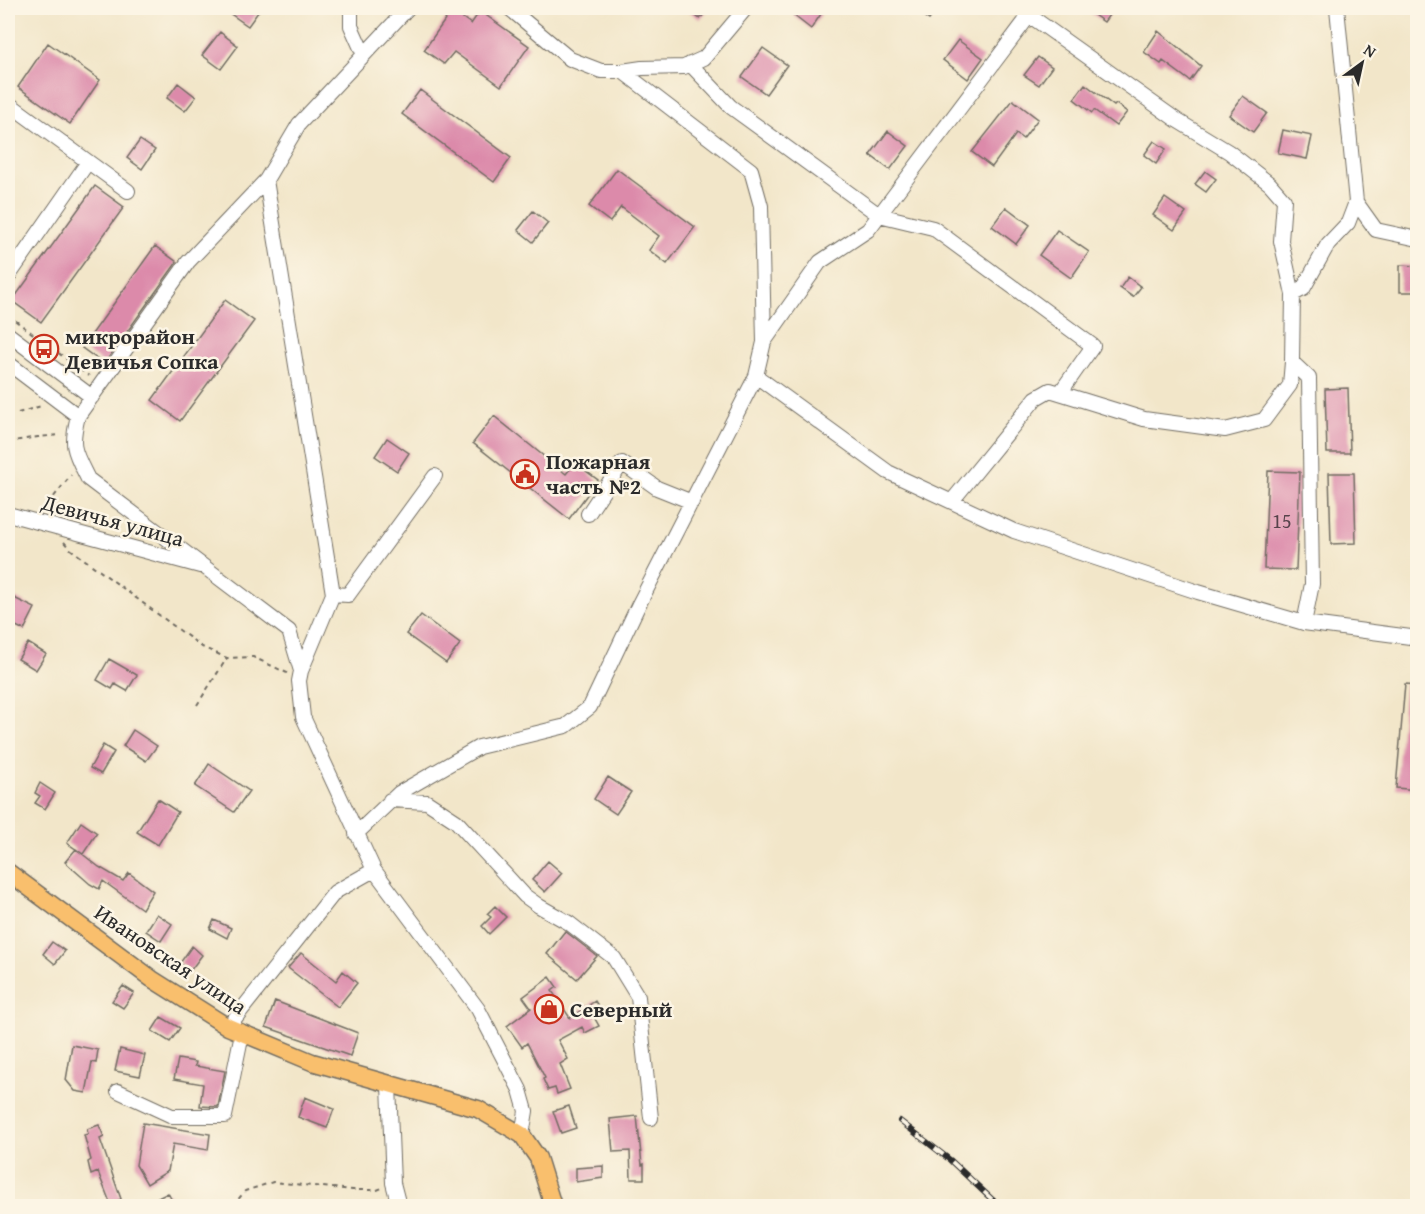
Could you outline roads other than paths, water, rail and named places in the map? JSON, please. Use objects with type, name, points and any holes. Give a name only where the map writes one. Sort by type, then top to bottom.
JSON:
[{"type":"main road","name":"Ивановская улица","points":[[10,878],[152,979],[235,1030],[312,1062],[478,1109],[522,1135]]},
{"type":"main road","points":[[522,1135],[538,1158],[553,1206]]},
{"type":"street","points":[[351,8],[351,26],[364,55]]},
{"type":"street","points":[[408,8],[299,124],[266,180],[188,262],[78,416],[73,435],[74,451],[88,479],[207,567],[289,632],[300,676],[303,717],[356,834],[374,870],[478,1010],[520,1090],[526,1111],[522,1135]]},
{"type":"street","points":[[509,8],[570,59],[602,71],[684,67],[704,58],[746,8]]},
{"type":"street","points":[[1293,294],[1303,289],[1328,244],[1348,223],[1356,202],[1337,8]]},
{"type":"street","points":[[764,342],[820,262],[868,230],[1028,10],[1178,122],[1228,152],[1270,184],[1284,200],[1281,241],[1293,294],[1292,362],[1290,385],[1264,420],[1225,430],[1144,419],[1050,390],[1036,398],[952,501]]},
{"type":"street","points":[[690,64],[731,106],[879,215],[933,228],[1093,346],[1060,393]]},
{"type":"street","points":[[356,834],[390,800],[479,747],[566,726],[590,707],[756,376],[764,342],[761,206],[751,170],[622,71]]},
{"type":"street","points":[[8,103],[128,191]]},
{"type":"street","points":[[8,277],[88,162]]},
{"type":"street","points":[[266,180],[333,594],[300,676]]},
{"type":"street","points":[[1356,202],[1376,230],[1418,239]]},
{"type":"street","points":[[8,334],[92,397]]},
{"type":"street","points":[[1292,362],[1308,378],[1312,584],[1304,623]]},
{"type":"street","points":[[8,363],[78,416]]},
{"type":"street","points":[[756,376],[888,472],[1014,531],[1198,592],[1304,623],[1418,638]]},
{"type":"street","points":[[588,514],[622,463],[657,488],[692,502]]},
{"type":"street","points":[[333,594],[348,595],[435,476]]},
{"type":"street","name":"Девичья улица","points":[[8,514],[207,567]]},
{"type":"street","points":[[390,800],[427,802],[456,821],[525,896],[569,922],[614,958],[638,997],[651,1118]]},
{"type":"street","points":[[118,1091],[172,1116],[225,1116],[235,1030],[335,892],[374,870]]},
{"type":"street","points":[[389,1084],[393,1183],[399,1206]]},
{"type":"railway","points":[[900,1121],[950,1160],[999,1206]]},
{"type":"place","name":"микрорайон Девичья Сопка","points":[[44,349]]},
{"type":"place","name":"Пожарная часть №2","points":[[525,474]]},
{"type":"place","name":"Северный","points":[[549,1009]]}]
